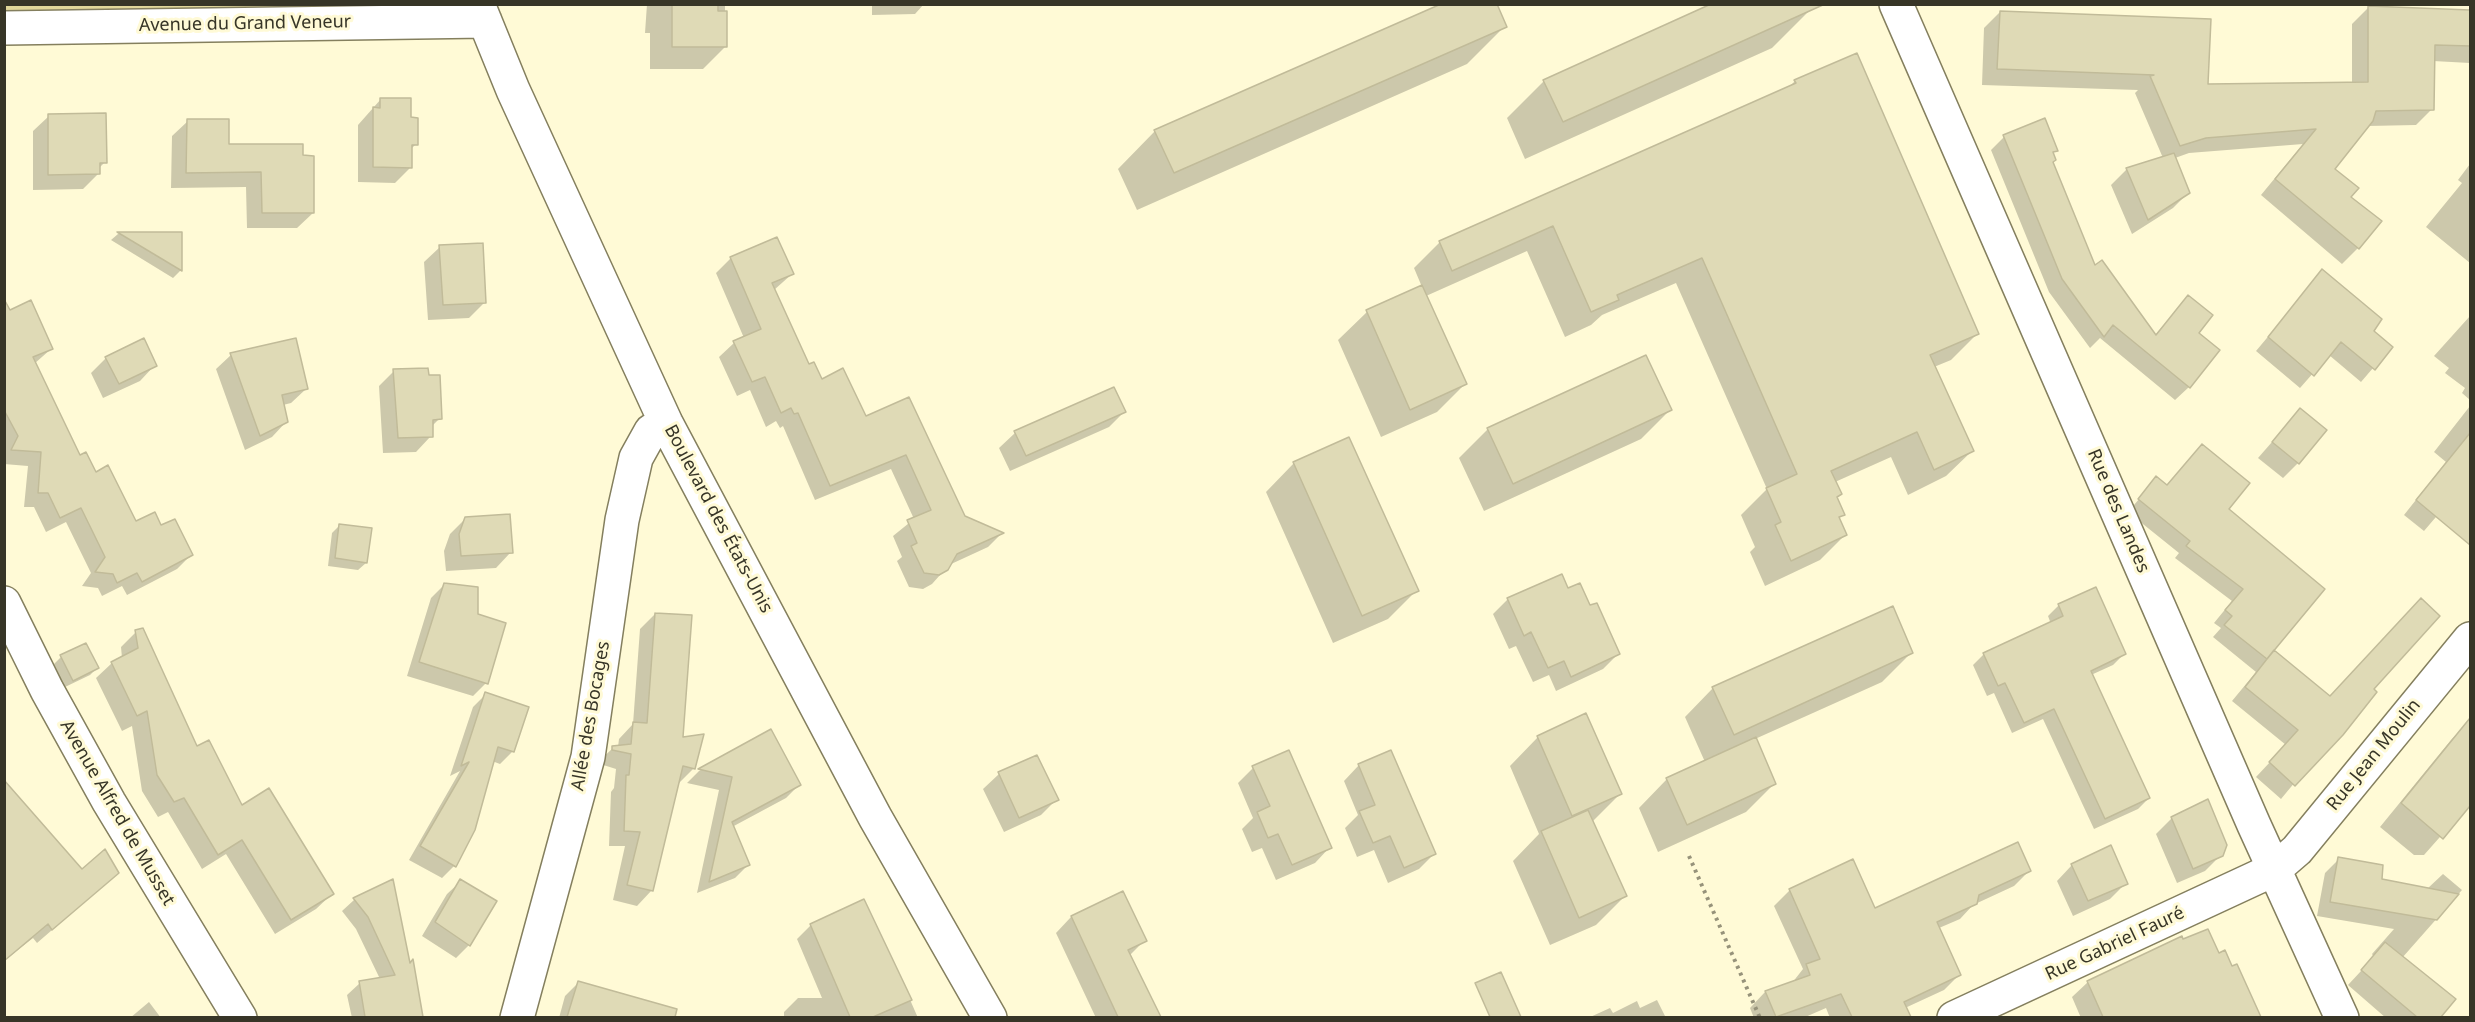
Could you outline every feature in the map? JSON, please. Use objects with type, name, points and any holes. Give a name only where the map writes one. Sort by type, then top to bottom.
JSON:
[{"type":"street","name":"Rue des Landes","points":[[1896,4],[2342,1017]]},
{"type":"street","name":"Avenue du Grand Veneur","points":[[4,28],[481,13]]},
{"type":"street","name":"Boulevard des États-Unis","points":[[481,13],[513,90],[666,423],[875,817],[990,1017]]},
{"type":"street","name":"Allée des Bocages","points":[[517,1017],[588,757],[622,520],[636,458],[651,431],[666,423]]},
{"type":"street","name":"Avenue Alfred de Musset","points":[[4,603],[47,690],[109,802],[240,1017]]},
{"type":"street","name":"Rue Jean Moulin","points":[[2275,869],[2297,849],[2470,639]]},
{"type":"street","name":"Rue Gabriel Fauré","points":[[1954,1017],[2275,869]]},
{"type":"path","points":[[1689,856],[1760,1017]]},
{"type":"shaded area","points":[[4,5],[448,5],[446,7],[5,18]]},
{"type":"building","points":[[672,4],[718,4],[718,11],[727,11],[727,47],[672,47]]},
{"type":"building","points":[[1441,4],[1497,4],[1507,27],[1174,173],[1154,130]]},
{"type":"building","points":[[1711,4],[1825,4],[1563,122],[1543,80]]},
{"type":"building","points":[[2368,6],[2470,10],[2470,46],[2435,45],[2434,110],[2376,111],[2373,121],[2335,169],[2359,188],[2351,197],[2382,221],[2359,249],[2275,179],[2316,129],[2206,138],[2180,146],[2150,76],[2154,75],[1997,69],[2000,11],[2211,19],[2208,84],[2368,82]]},
{"type":"building","points":[[1857,53],[1979,334],[1930,355],[1974,451],[1934,470],[1917,432],[1831,471],[1842,494],[1837,497],[1845,515],[1839,517],[1847,535],[1791,561],[1775,525],[1781,522],[1766,488],[1797,474],[1702,258],[1617,295],[1619,300],[1591,312],[1553,226],[1452,271],[1439,241],[1796,83],[1794,80]]},
{"type":"building","points":[[380,98],[411,98],[411,117],[418,118],[418,145],[412,145],[412,168],[373,167],[373,107],[380,108]]},
{"type":"building","points":[[106,113],[107,163],[100,163],[100,174],[48,175],[48,114]]},
{"type":"building","points":[[2045,118],[2058,151],[2053,152],[2056,160],[2053,162],[2095,265],[2102,260],[2156,335],[2188,295],[2213,315],[2199,333],[2220,350],[2190,388],[2113,325],[2104,337],[2062,279],[2003,135]]},
{"type":"building","points":[[187,119],[229,119],[229,144],[303,144],[303,155],[314,156],[314,213],[262,213],[261,172],[186,173]]},
{"type":"building","points":[[2174,153],[2190,193],[2148,220],[2126,168]]},
{"type":"building","points":[[117,232],[182,232],[182,271]]},
{"type":"building","points":[[777,237],[794,274],[772,283],[809,364],[814,362],[822,379],[843,368],[866,416],[909,397],[965,516],[1004,533],[957,554],[948,570],[939,575],[924,573],[911,546],[917,543],[907,520],[931,510],[906,455],[830,486],[798,413],[794,414],[791,408],[781,413],[765,377],[752,382],[733,341],[761,329],[730,257]]},
{"type":"building","points":[[483,243],[486,303],[443,305],[439,245]]},
{"type":"building","points":[[2322,269],[2382,319],[2374,331],[2393,347],[2375,370],[2341,342],[2314,376],[2268,337]]},
{"type":"building","points":[[1422,285],[1467,384],[1410,410],[1366,310]]},
{"type":"building","points":[[4,299],[10,310],[31,300],[53,349],[33,357],[80,455],[86,452],[96,472],[108,465],[136,521],[155,512],[161,525],[175,519],[193,555],[142,582],[137,573],[117,583],[113,574],[95,572],[105,557],[81,508],[60,518],[48,493],[38,493],[41,452],[11,450],[18,436],[4,410]]},
{"type":"building","points":[[144,338],[157,366],[119,384],[105,357]]},
{"type":"building","points":[[296,338],[308,389],[282,395],[288,422],[260,436],[230,353]]},
{"type":"building","points":[[1646,355],[1672,410],[1513,484],[1487,428]]},
{"type":"building","points":[[428,368],[429,375],[440,375],[442,419],[433,420],[433,437],[398,438],[393,369]]},
{"type":"building","points":[[1114,387],[1126,412],[1026,456],[1014,431]]},
{"type":"building","points":[[2300,408],[2327,430],[2299,464],[2272,442]]},
{"type":"building","points":[[2470,433],[2470,545],[2416,500]]},
{"type":"building","points":[[1349,437],[1419,591],[1362,616],[1293,462]]},
{"type":"building","points":[[2202,444],[2250,483],[2229,509],[2325,589],[2267,659],[2224,625],[2232,616],[2225,610],[2243,589],[2186,546],[2190,541],[2138,499],[2156,476],[2167,485]]},
{"type":"building","points":[[510,514],[513,553],[461,556],[459,534],[465,517]]},
{"type":"building","points":[[339,524],[372,528],[367,563],[335,558]]},
{"type":"building","points":[[1562,574],[1568,588],[1580,583],[1590,605],[1597,603],[1620,654],[1571,677],[1564,661],[1548,668],[1531,632],[1524,636],[1507,598]]},
{"type":"building","points":[[444,583],[478,587],[478,614],[506,623],[488,684],[419,662]]},
{"type":"building","points":[[2096,587],[2126,654],[2091,671],[2150,798],[2105,819],[2054,709],[2024,723],[2005,683],[1998,686],[1983,653],[2063,616],[2058,604]]},
{"type":"building","points":[[2421,598],[2440,616],[2374,689],[2377,692],[2343,735],[2295,786],[2269,762],[2298,730],[2245,687],[2274,650],[2330,696]]},
{"type":"building","points":[[1893,606],[1913,653],[1734,735],[1712,687]]},
{"type":"building","points":[[655,613],[692,615],[683,737],[704,734],[695,769],[683,766],[653,891],[627,885],[640,832],[624,831],[626,775],[629,775],[631,754],[612,750],[612,746],[631,744],[633,722],[647,723]]},
{"type":"building","points":[[143,628],[197,746],[209,740],[242,805],[269,788],[334,894],[291,920],[242,840],[218,855],[184,798],[174,802],[157,775],[147,711],[137,716],[111,662],[138,648],[135,630]]},
{"type":"building","points":[[86,643],[99,668],[73,681],[60,655]]},
{"type":"building","points":[[485,692],[529,707],[514,752],[498,747],[475,830],[456,867],[420,846],[469,762],[461,766]]},
{"type":"building","points":[[1586,713],[1622,794],[1572,816],[1537,736]]},
{"type":"building","points":[[2470,718],[2470,806],[2443,839],[2401,803]]},
{"type":"building","points":[[771,729],[801,785],[732,822],[750,865],[709,882],[732,777],[698,769]]},
{"type":"building","points":[[1756,737],[1776,784],[1687,825],[1666,778]]},
{"type":"building","points":[[1289,750],[1332,848],[1292,865],[1278,834],[1268,838],[1257,812],[1270,806],[1252,766]]},
{"type":"building","points":[[1391,750],[1436,854],[1404,868],[1390,836],[1373,843],[1359,811],[1375,805],[1358,764]]},
{"type":"building","points":[[1037,755],[1059,800],[1019,818],[998,772]]},
{"type":"building","points":[[4,780],[82,869],[105,849],[119,873],[52,930],[48,924],[4,961]]},
{"type":"building","points":[[2208,799],[2227,845],[2223,856],[2193,869],[2171,817]]},
{"type":"building","points":[[1588,810],[1627,896],[1579,918],[1541,831]]},
{"type":"building","points":[[2018,842],[2031,871],[1979,895],[1977,904],[1937,922],[1961,975],[1904,1002],[1911,1017],[1852,1017],[1841,994],[1776,1017],[1765,991],[1810,975],[1806,964],[1820,959],[1789,889],[1853,859],[1875,908]]},
{"type":"building","points":[[2111,845],[2128,884],[2088,901],[2071,864]]},
{"type":"building","points":[[2338,857],[2383,865],[2382,879],[2459,894],[2437,920],[2330,902]]},
{"type":"building","points":[[393,879],[410,963],[413,959],[423,1017],[365,1017],[359,981],[395,975],[368,917],[353,898]]},
{"type":"building","points":[[460,879],[497,901],[470,946],[435,922]]},
{"type":"building","points":[[1123,891],[1147,941],[1128,950],[1161,1017],[1118,1017],[1071,916]]},
{"type":"building","points":[[864,899],[912,1000],[873,1017],[850,1017],[810,924]]},
{"type":"building","points":[[2208,929],[2219,953],[2225,950],[2232,966],[2237,964],[2261,1017],[2103,1017],[2087,981],[2182,936],[2183,939]]},
{"type":"building","points":[[2385,942],[2456,999],[2441,1017],[2417,1017],[2361,970]]},
{"type":"building","points":[[1501,972],[1521,1017],[1490,1017],[1475,983]]},
{"type":"building","points":[[578,981],[677,1009],[675,1017],[567,1017]]}]
